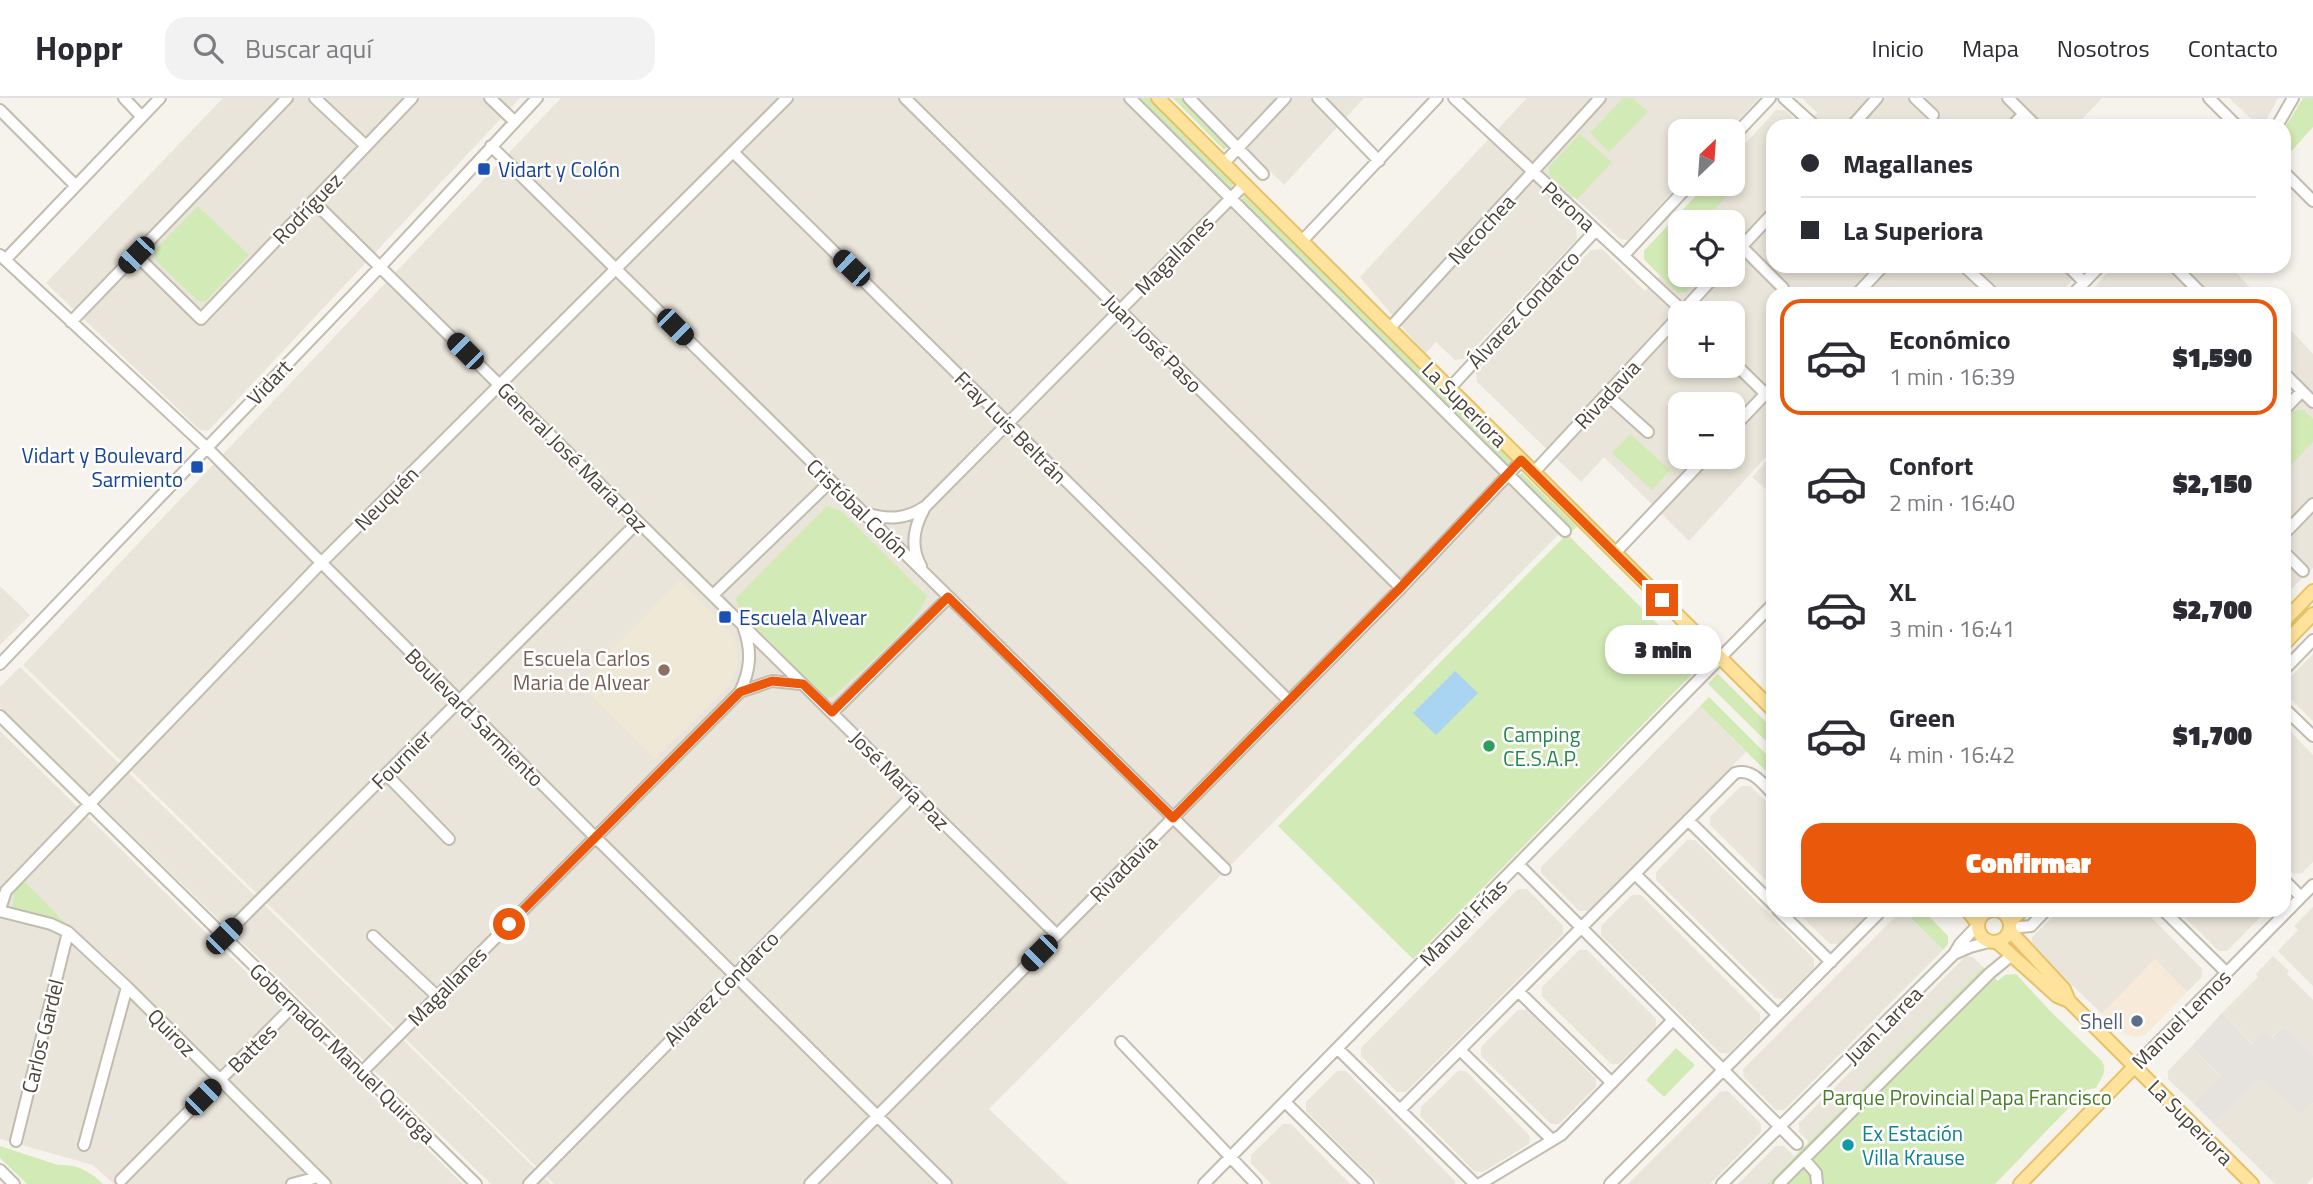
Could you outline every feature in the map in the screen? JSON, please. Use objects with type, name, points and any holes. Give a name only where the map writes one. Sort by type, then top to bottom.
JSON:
[{"type":"main road","name":"La Superiora","points":[[1158,98],[1766,703]]},
{"type":"main road","points":[[2291,614],[2313,591]]},
{"type":"main road","points":[[2291,637],[2313,614]]},
{"type":"main road","points":[[1972,917],[1980,934],[1993,942],[2005,939],[2017,917]]},
{"type":"main road","points":[[1978,925],[1982,917]]},
{"type":"main road","points":[[2005,917],[2010,927]]},
{"type":"main road","name":"La Superiora","points":[[2010,927],[2064,989],[2069,1001],[2252,1184]]},
{"type":"main road","name":"La Superiora","points":[[1993,942],[2012,955],[2057,996],[2069,1001]]},
{"type":"main road","name":"Manuel Lemos","points":[[2020,1184],[2134,1067]]},
{"type":"street","points":[[124,98],[142,117]]},
{"type":"street","points":[[3,257],[160,98]]},
{"type":"street","points":[[71,322],[287,98]]},
{"type":"street","points":[[316,98],[366,146]]},
{"type":"street","name":"Rodríguez","points":[[136,255],[201,319],[412,98]]},
{"type":"street","points":[[490,98],[514,121]]},
{"type":"street","name":"Vidart","points":[[0,664],[380,267],[537,98]]},
{"type":"street","name":"Neuquén","points":[[0,910],[6,891],[88,803],[321,563],[787,98]]},
{"type":"street","name":"Juan José Paso","points":[[905,98],[1401,587]]},
{"type":"street","points":[[1130,98],[1565,531]]},
{"type":"street","points":[[1189,98],[1263,174]]},
{"type":"street","points":[[1224,163],[1285,98]]},
{"type":"street","points":[[1318,98],[1379,160]]},
{"type":"street","points":[[1302,241],[1437,98]]},
{"type":"street","name":"Perona","points":[[1454,98],[1670,301]]},
{"type":"street","name":"Necochea","points":[[1390,328],[1600,98]]},
{"type":"street","points":[[1745,124],[1770,98]]},
{"type":"street","points":[[1784,98],[1807,119]]},
{"type":"street","points":[[1858,119],[1877,98]]},
{"type":"street","points":[[1915,98],[1933,115]]},
{"type":"street","points":[[2008,98],[2029,119]]},
{"type":"street","points":[[2209,98],[2230,119]]},
{"type":"street","points":[[2281,119],[2293,98]]},
{"type":"street","points":[[0,110],[75,185]]},
{"type":"street","points":[[2019,119],[2024,114]]},
{"type":"street","name":"Cristóbal Colón","points":[[491,146],[1225,869]]},
{"type":"street","name":"Fray Luis Beltrán","points":[[734,153],[1289,701]]},
{"type":"street","points":[[2291,179],[2313,201]]},
{"type":"street","name":"Magallanes","points":[[861,512],[883,519],[897,519],[913,515],[926,506],[1245,184]]},
{"type":"street","points":[[1624,255],[1679,196]]},
{"type":"street","name":"General José María Paz","points":[[313,201],[713,595]]},
{"type":"street","points":[[1745,244],[1766,221]]},
{"type":"street","name":"Álvarez Condarco","points":[[1450,388],[1597,230]]},
{"type":"street","points":[[1745,250],[1766,271]]},
{"type":"street","name":"Boulevard Sarmiento","points":[[3,257],[207,448],[946,1184]]},
{"type":"street","points":[[1768,273],[1782,287]]},
{"type":"street","points":[[1864,287],[1876,273]]},
{"type":"street","points":[[1972,273],[1986,287]]},
{"type":"street","points":[[2075,273],[2084,282]]},
{"type":"street","points":[[2079,287],[2093,273]]},
{"type":"street","points":[[2180,273],[2193,287]]},
{"type":"street","name":"Rivadavia","points":[[1693,301],[1705,287]]},
{"type":"street","name":"Rivadavia","points":[[1534,472],[1668,328]]},
{"type":"street","points":[[1745,372],[1766,391]]},
{"type":"street","points":[[2291,380],[2313,402]]},
{"type":"street","points":[[2291,403],[2302,391]]},
{"type":"street","points":[[1607,395],[1648,432]]},
{"type":"street","points":[[1745,417],[1766,398]]},
{"type":"street","name":"Rivadavia","points":[[810,1184],[1401,587],[1521,460]]},
{"type":"street","points":[[1615,553],[1695,469]]},
{"type":"street","points":[[713,595],[831,482]]},
{"type":"street","points":[[2291,527],[2313,504]]},
{"type":"street","name":"Magallanes","points":[[926,506],[914,529],[918,561],[926,575]]},
{"type":"street","name":"Fournier","points":[[224,936],[638,522]]},
{"type":"street","points":[[2291,559],[2303,571]]},
{"type":"street","name":"José María Paz","points":[[713,595],[1057,935]]},
{"type":"street","points":[[832,712],[948,597]]},
{"type":"street","name":"Manuel Frías","points":[[1205,1184],[1766,611]]},
{"type":"street","points":[[740,692],[750,658],[747,636],[742,624]]},
{"type":"street","points":[[2291,663],[2313,640]]},
{"type":"street","points":[[740,692],[772,681],[803,684]]},
{"type":"street","name":"Magallanes","points":[[362,1072],[740,692]]},
{"type":"street","points":[[2291,715],[2313,736]]},
{"type":"street","name":"Gobernador Manuel Quiroga","points":[[0,716],[476,1184]]},
{"type":"street","points":[[1400,1110],[1735,773],[1743,770],[1751,773],[1766,787]]},
{"type":"street","points":[[386,774],[449,839]]},
{"type":"street","name":"Alvarez Condarco","points":[[529,1184],[914,794]]},
{"type":"street","points":[[1688,820],[1766,897]]},
{"type":"street","points":[[1519,865],[1797,1144]]},
{"type":"street","points":[[1635,874],[1778,1015]]},
{"type":"street","name":"Manuel Lemos","points":[[2291,907],[2313,886]]},
{"type":"street","points":[[2291,887],[2301,897]]},
{"type":"street","name":"Quiroz","points":[[0,910],[51,923],[68,932],[322,1181]]},
{"type":"street","points":[[1785,917],[1830,961]]},
{"type":"street","points":[[1610,1184],[1875,917]]},
{"type":"street","points":[[2010,927],[2031,926],[2039,917]]},
{"type":"street","points":[[2170,917],[2227,973]]},
{"type":"street","name":"Manuel Lemos","points":[[2134,1067],[2282,917]]},
{"type":"street","name":"Juan Larrea","points":[[1722,1184],[1954,954],[1978,925]]},
{"type":"street","name":"Carlos Gardel","points":[[16,1141],[68,932]]},
{"type":"street","points":[[373,936],[437,996]]},
{"type":"street","name":"Juan Larrea","points":[[1954,954],[1993,942]]},
{"type":"street","points":[[1779,1184],[1990,973],[2012,955]]},
{"type":"street","points":[[84,1145],[127,987]]},
{"type":"street","points":[[1518,991],[1612,1083]]},
{"type":"street","name":"Battes","points":[[121,1180],[294,1005]]},
{"type":"street","points":[[1480,1184],[1561,1135],[1672,1021]]},
{"type":"street","points":[[1121,1042],[1256,1184]]},
{"type":"street","points":[[1338,1049],[1475,1184]]},
{"type":"street","points":[[1460,1050],[1552,1140]]},
{"type":"street","points":[[1285,1102],[1368,1184]]},
{"type":"street","points":[[1804,1159],[1816,1173],[1817,1184]]},
{"type":"street","points":[[0,1170],[14,1184]]},
{"type":"street","points":[[292,1184],[322,1181]]},
{"type":"shaded area","points":[[223,98],[520,98],[208,431],[200,430],[46,283]]},
{"type":"shaded area","points":[[561,98],[1136,98],[1559,534],[989,1109],[1068,1184],[554,1184],[23,665]]},
{"type":"shaded area","points":[[1198,98],[1364,98],[1284,185]]},
{"type":"shaded area","points":[[1527,98],[1759,98],[1739,119],[1668,119],[1668,196],[1628,240],[1620,239],[1577,200],[1611,162],[1609,160],[1560,211],[1576,226],[1577,239],[1464,359],[1455,360],[1436,342],[1425,354],[1360,277]]},
{"type":"shaded area","points":[[1802,98],[2102,98],[2082,119],[1811,119],[1817,113]]},
{"type":"shaded area","points":[[2229,98],[2278,98],[2267,119],[2252,119]]},
{"type":"shaded area","points":[[1776,110],[1785,110],[1795,119],[1768,119]]},
{"type":"shaded area","points":[[1766,121],[1766,273],[2079,273],[2066,287],[1766,287],[1766,457],[1689,541],[1604,457],[1581,482],[1477,382],[1476,373],[1591,250],[1602,249],[1645,291],[1660,276],[1644,259],[1644,251],[1668,225],[1668,287],[1745,287],[1745,210],[1683,210],[1696,196],[1745,196],[1745,144]]},
{"type":"shaded area","points":[[2108,273],[2236,273],[2250,287],[2094,287]]},
{"type":"shaded area","points":[[2291,330],[2313,354],[2313,568],[2291,589]]},
{"type":"shaded area","points":[[1766,462],[1766,490],[1752,477]]},
{"type":"shaded area","name":"Escuela Carlos Maria de Alvear","points":[[679,580],[734,638],[737,667],[729,685],[655,759],[579,684]]},
{"type":"shaded area","points":[[0,586],[30,615],[0,645]]},
{"type":"shaded area","points":[[2313,654],[2313,721],[2291,699],[2291,677]]},
{"type":"shaded area","points":[[20,667],[551,1184],[491,1184],[0,707],[0,687]]},
{"type":"shaded area","points":[[1700,706],[1746,752],[1588,911],[1579,911],[1541,873],[1541,867]]},
{"type":"shaded area","points":[[0,731],[463,1184],[114,1184],[93,1165],[0,1139]]},
{"type":"shaded area","points":[[2291,732],[2313,755],[2313,862],[2302,873],[2294,874],[2291,871]]},
{"type":"shaded area","points":[[1741,786],[1750,786],[1766,801],[1766,880],[1710,825],[1710,817]]},
{"type":"shaded area","points":[[1687,840],[1695,840],[1766,911],[1766,917],[1772,917],[1814,959],[1814,968],[1783,999],[1775,998],[1656,880],[1656,872]]},
{"type":"shaded area","points":[[1518,889],[1527,889],[1563,926],[1563,934],[1406,1092],[1397,1092],[1361,1056],[1361,1048]]},
{"type":"shaded area","points":[[1632,895],[1641,895],[1760,1014],[1760,1022],[1729,1053],[1720,1053],[1601,935],[1601,926]]},
{"type":"shaded area","points":[[2313,907],[2313,986],[2278,951],[2298,930],[2294,926]]},
{"type":"shaded area","points":[[1802,917],[1865,917],[1838,944],[1830,944]]},
{"type":"shaded area","points":[[1895,917],[1909,917],[1943,950],[1784,1110],[1776,1110],[1744,1077],[1743,1069]]},
{"type":"shaded area","points":[[2053,917],[2151,917],[2202,969],[2202,977],[2187,992],[2155,959],[2102,1014],[2032,946],[2032,937]]},
{"type":"shaded area","points":[[2184,917],[2260,917],[2227,951],[2219,951]]},
{"type":"shaded area","points":[[1579,950],[1587,950],[1656,1019],[1656,1027],[1619,1064],[1611,1064],[1542,996],[1542,987]]},
{"type":"shaded area","points":[[1966,956],[1973,957],[1983,967],[1809,1142],[1799,1132],[1799,1123]]},
{"type":"shaded area","points":[[2273,956],[2313,1000],[2313,1055],[2284,1026],[2271,1038],[2253,1044],[2222,1013],[2258,977],[2256,974]]},
{"type":"shaded area","points":[[2155,959],[2187,992],[2145,1035],[2127,1035],[2102,1014]]},
{"type":"shaded area","points":[[1518,1010],[1527,1010],[1596,1079],[1596,1087],[1559,1124],[1551,1124],[1481,1056],[1481,1047]]},
{"type":"shaded area","points":[[2222,1013],[2252,1044],[2265,1032],[2272,1038],[2284,1026],[2313,1055],[2313,1103],[2300,1115],[2261,1077],[2214,1124],[2194,1104],[2221,1076],[2191,1047]]},
{"type":"shaded area","points":[[2191,1047],[2221,1077],[2194,1104],[2168,1079],[2168,1071]]},
{"type":"shaded area","points":[[1337,1071],[1346,1071],[1455,1184],[1379,1184],[1306,1111],[1306,1102]]},
{"type":"shaded area","points":[[1458,1071],[1466,1071],[1530,1136],[1529,1144],[1483,1172],[1474,1171],[1420,1116],[1421,1107]]},
{"type":"shaded area","points":[[2261,1076],[2300,1115],[2313,1103],[2313,1177],[2307,1184],[2275,1184],[2214,1124]]},
{"type":"shaded area","points":[[1728,1091],[1761,1124],[1761,1132],[1710,1184],[1628,1184],[1720,1092]]},
{"type":"shaded area","points":[[1283,1124],[1291,1124],[1350,1184],[1271,1184],[1251,1163],[1251,1155]]},
{"type":"shaded area","points":[[1776,1146],[1784,1146],[1794,1156],[1767,1184],[1738,1184]]},
{"type":"green space","points":[[1138,98],[1150,98],[1234,183],[1230,190]]},
{"type":"green space","points":[[1173,98],[1184,98],[1230,145],[1224,150]]},
{"type":"green space","points":[[1623,98],[1633,98],[1648,112],[1609,152],[1590,133]]},
{"type":"green space","points":[[2303,98],[2313,98],[2313,127],[2291,152],[2291,119]]},
{"type":"green space","points":[[1580,134],[1612,162],[1577,200],[1549,175],[1549,167]]},
{"type":"green space","points":[[1245,194],[1512,461],[1505,466],[1241,201]]},
{"type":"green space","points":[[1696,196],[1727,196],[1714,210],[1683,210]]},
{"type":"green space","points":[[198,206],[249,255],[206,301],[198,301],[155,260],[155,250]]},
{"type":"green space","points":[[1668,225],[1668,283],[1644,259],[1644,251]]},
{"type":"green space","points":[[1672,287],[1691,287],[1686,292],[1678,293]]},
{"type":"green space","points":[[2304,410],[2313,419],[2313,442],[2291,465],[2291,413]]},
{"type":"green space","points":[[1630,434],[1670,470],[1652,490],[1612,453]]},
{"type":"green space","points":[[1522,473],[1577,527],[1572,531],[1517,477]]},
{"type":"green space","points":[[827,506],[841,511],[927,596],[900,634],[835,695],[826,699],[738,608],[736,598]]},
{"type":"green space","name":"Camping CE.S.A.P.","points":[[1567,534],[1700,666],[1413,959],[1278,826]]},
{"type":"green space","points":[[1718,674],[1766,722],[1766,741],[1708,684]]},
{"type":"green space","points":[[1709,697],[1766,754],[1766,771],[1700,706]]},
{"type":"green space","points":[[25,882],[66,924],[12,909],[15,888]]},
{"type":"green space","points":[[1910,917],[1930,917],[1948,936],[1948,944],[1943,950]]},
{"type":"green space","name":"Parque Provincial Papa Francisco","points":[[1983,967],[1998,981],[2005,975],[2016,974],[2102,1061],[2104,1072],[2096,1088],[2086,1090],[1995,1184],[1767,1184]]},
{"type":"green space","points":[[1676,1048],[1695,1065],[1664,1097],[1646,1080]]},
{"type":"green space","points":[[0,1146],[58,1165],[77,1167],[103,1184],[27,1184],[0,1158]]},
{"type":"water","points":[[1455,671],[1478,693],[1436,735],[1413,713]]},
{"type":"place","name":"Vidart y Colón","points":[[484,169]]},
{"type":"place","name":"Vidart y Boulevard Sarmiento","points":[[197,467]]},
{"type":"place","name":"Escuela Alvear","points":[[725,617]]},
{"type":"place","name":"Escuela Carlos Maria de Alvear","points":[[664,670]]},
{"type":"place","name":"Camping CE.S.A.P.","points":[[1489,746]]},
{"type":"place","name":"Shell","points":[[2137,1021]]},
{"type":"place","name":"Ex Estación Villa Krause","points":[[1848,1145]]},
{"type":"route","points":[[509,924],[740,692],[772,681],[803,684],[832,712],[948,597],[1173,818],[1401,587],[1521,460],[1662,600]]}]
